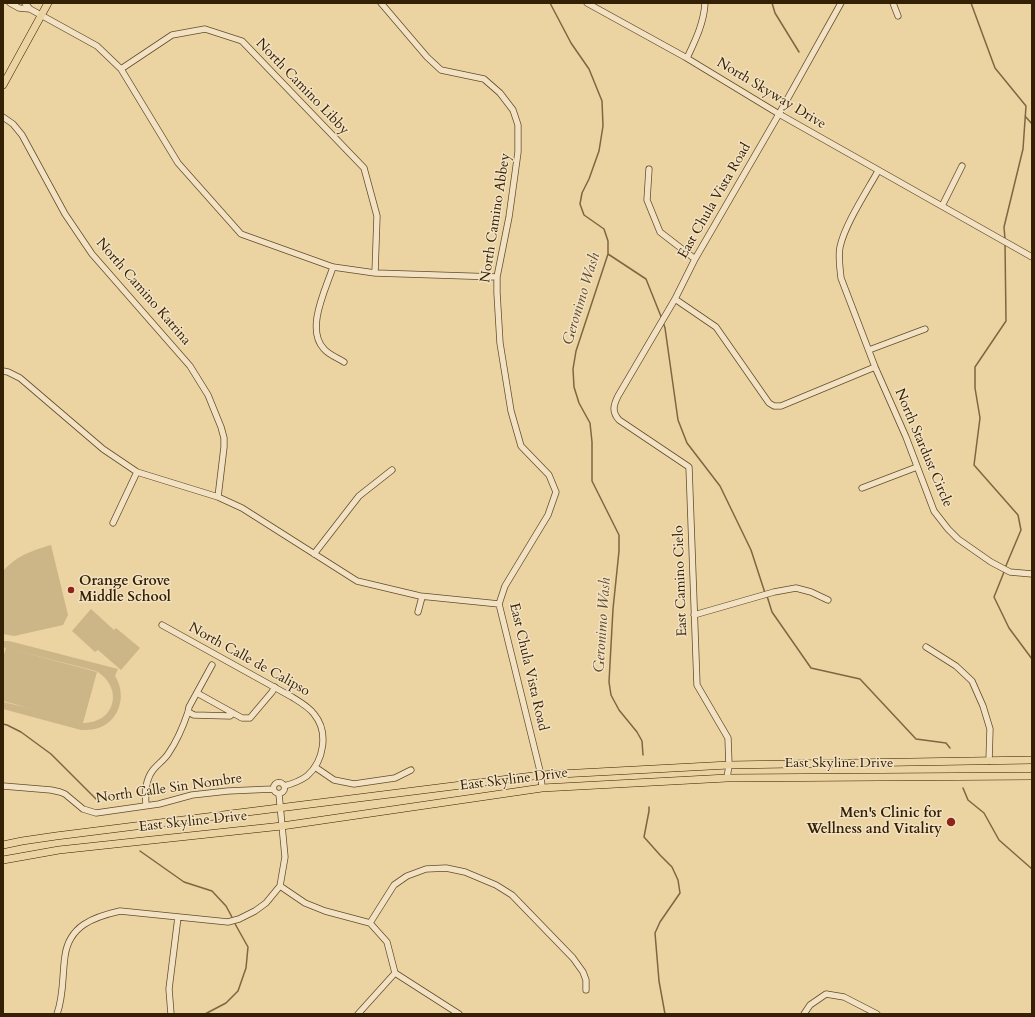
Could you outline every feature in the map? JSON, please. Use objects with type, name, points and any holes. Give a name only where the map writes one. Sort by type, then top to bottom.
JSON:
[{"type":"main road","points":[[3,85],[48,3]]},
{"type":"main road","name":"East Skyline Drive","points":[[3,845],[56,836],[541,775],[729,765],[1032,760]]},
{"type":"main road","name":"East Skyline Drive","points":[[3,860],[66,849],[282,826],[542,788],[726,778],[1032,776]]},
{"type":"street","points":[[10,3],[19,8],[30,9]]},
{"type":"street","points":[[24,3],[30,9],[97,46],[121,69],[178,163],[241,234],[333,267],[375,273],[498,277]]},
{"type":"street","name":"North Camino Abbey","points":[[381,3],[426,57],[441,70],[484,79],[500,93],[513,110],[518,125],[518,152],[509,217],[498,277],[497,293],[500,343],[511,411],[521,446],[549,475],[556,492]]},
{"type":"street","name":"North Skyway Drive","points":[[587,3],[687,58],[779,114],[1032,257]]},
{"type":"street","points":[[687,58],[696,40],[702,22],[704,3]]},
{"type":"street","name":"East Chula Vista Road","points":[[614,413],[615,403],[618,396],[841,3]]},
{"type":"street","points":[[893,3],[898,16]]},
{"type":"street","name":"North Camino Libby","points":[[121,69],[172,35],[205,29],[242,41],[364,168],[377,216],[375,273]]},
{"type":"street","name":"North Camino Katrina","points":[[3,117],[13,124],[22,135],[65,214],[92,254],[190,366],[208,395],[224,438],[218,497]]},
{"type":"street","points":[[942,206],[962,166]]},
{"type":"street","points":[[649,170],[647,200],[660,232],[695,259]]},
{"type":"street","name":"North Stardust Circle","points":[[878,171],[845,232],[840,247],[839,262],[841,278],[875,367],[934,511],[948,530],[958,539],[991,562],[1010,572],[1032,574]]},
{"type":"street","points":[[333,267],[316,318],[316,335],[324,350],[344,362]]},
{"type":"street","points":[[674,298],[716,327],[769,403],[774,406],[781,406],[875,367]]},
{"type":"street","points":[[869,350],[925,329]]},
{"type":"street","points":[[3,371],[20,378],[103,449],[137,472],[218,497],[242,508],[357,581],[422,597],[499,604]]},
{"type":"street","name":"East Camino Cielo","points":[[614,413],[619,420],[689,467],[697,685],[728,738],[729,765],[726,778]]},
{"type":"street","points":[[862,488],[917,467]]},
{"type":"street","points":[[314,554],[359,496],[392,470]]},
{"type":"street","points":[[113,522],[137,472]]},
{"type":"street","name":"East Chula Vista Road","points":[[542,788],[541,775],[499,604],[505,586],[548,514],[556,492]]},
{"type":"street","points":[[694,615],[774,592],[796,588],[811,592],[828,600]]},
{"type":"street","points":[[418,612],[422,597]]},
{"type":"street","name":"North Calle de Calipso","points":[[162,625],[275,687],[306,706],[319,721],[322,732],[322,748],[319,760],[315,767]]},
{"type":"street","points":[[926,647],[956,666],[972,682],[983,706],[990,729],[989,761]]},
{"type":"street","points":[[146,806],[146,786],[148,779],[152,771],[167,755],[174,744],[189,707],[212,665]]},
{"type":"street","points":[[197,693],[242,718],[250,718],[275,687]]},
{"type":"street","points":[[188,712],[194,715],[230,716],[233,713]]},
{"type":"street","points":[[315,767],[334,780],[354,784],[395,778],[411,770]]},
{"type":"street","name":"North Calle Sin Nombre","points":[[3,786],[55,791],[65,794],[83,809],[96,813],[159,804],[192,795],[228,791],[274,789],[274,785],[277,783],[284,786],[306,776],[315,767]]},
{"type":"street","points":[[279,794],[284,792],[284,786]]},
{"type":"street","points":[[56,1014],[60,1004],[65,955],[70,940],[77,929],[87,922],[104,914],[120,911],[228,922],[239,919],[255,911],[266,903],[280,886],[285,857],[279,794],[276,793],[274,789]]},
{"type":"street","points":[[370,923],[394,885],[407,876],[426,869],[446,868],[465,872],[496,885],[512,895],[573,958],[583,972],[586,980],[586,990]]},
{"type":"street","points":[[280,886],[305,903],[325,911],[370,923],[387,942],[395,973],[459,1014]]},
{"type":"street","points":[[171,1014],[169,989],[178,917]]},
{"type":"street","points":[[358,1014],[395,973]]},
{"type":"street","points":[[804,1014],[810,1005],[826,994],[844,997],[877,1014]]},
{"type":"shaded area","points":[[51,545],[68,615],[63,625],[14,636],[3,634],[3,571],[25,554]]},
{"type":"shaded area","points":[[91,609],[114,630],[116,628],[140,648],[121,670],[98,650],[95,652],[72,631]]},
{"type":"shaded area","points":[[3,641],[9,641],[118,669],[115,676],[121,697],[118,711],[109,722],[100,727],[92,730],[81,730],[3,709],[3,702],[29,708],[3,701],[3,658],[6,648],[3,647]],"holes":[[[7,648],[96,671],[105,678],[110,686],[113,694],[112,703],[109,711],[103,717],[94,721],[83,723],[97,672]]]},
{"type":"waterway","name":"Geronimo Wash","points":[[550,3],[571,43],[589,69],[602,101],[603,126],[599,151],[589,179],[582,193],[580,204],[584,215],[604,229],[608,241],[608,254],[576,351],[573,369],[574,387],[579,403],[590,423],[592,442],[592,481],[619,535],[609,682],[611,695],[619,710],[637,732],[642,741],[643,755]]},
{"type":"waterway","points":[[772,3],[775,13],[799,52]]},
{"type":"waterway","points":[[971,3],[995,68],[1026,106],[1023,149],[1004,227],[1005,239]]},
{"type":"waterway","points":[[1025,116],[1032,124]]},
{"type":"waterway","points":[[1005,243],[1006,321],[975,367],[975,388],[980,418],[974,465],[1018,515],[1021,530],[1005,568]]},
{"type":"waterway","points":[[608,254],[646,279],[662,319]]},
{"type":"waterway","points":[[663,322],[678,420],[687,443],[720,486],[751,550],[765,593]]},
{"type":"waterway","points":[[1004,572],[994,597],[1009,628],[1032,659]]},
{"type":"waterway","points":[[767,596],[772,612],[811,668],[860,679],[916,739],[946,743],[950,748]]},
{"type":"waterway","points":[[3,724],[21,732],[51,754],[96,799]]},
{"type":"waterway","points":[[963,788],[968,800],[984,813],[999,840],[1032,869]]},
{"type":"waterway","name":"Geronimo Wash","points":[[649,807],[644,837],[672,867],[678,880],[680,893],[660,922],[655,933],[659,981],[665,1014]]},
{"type":"waterway","points":[[140,851],[184,882],[212,891],[226,906],[233,919]]},
{"type":"waterway","points":[[205,1014],[226,1003],[238,991],[246,968],[248,947],[234,922]]},
{"type":"place","name":"Orange Grove Middle School","points":[[71,590]]},
{"type":"place","name":"Men's Clinic for Wellness and Vitality","points":[[951,822]]}]
